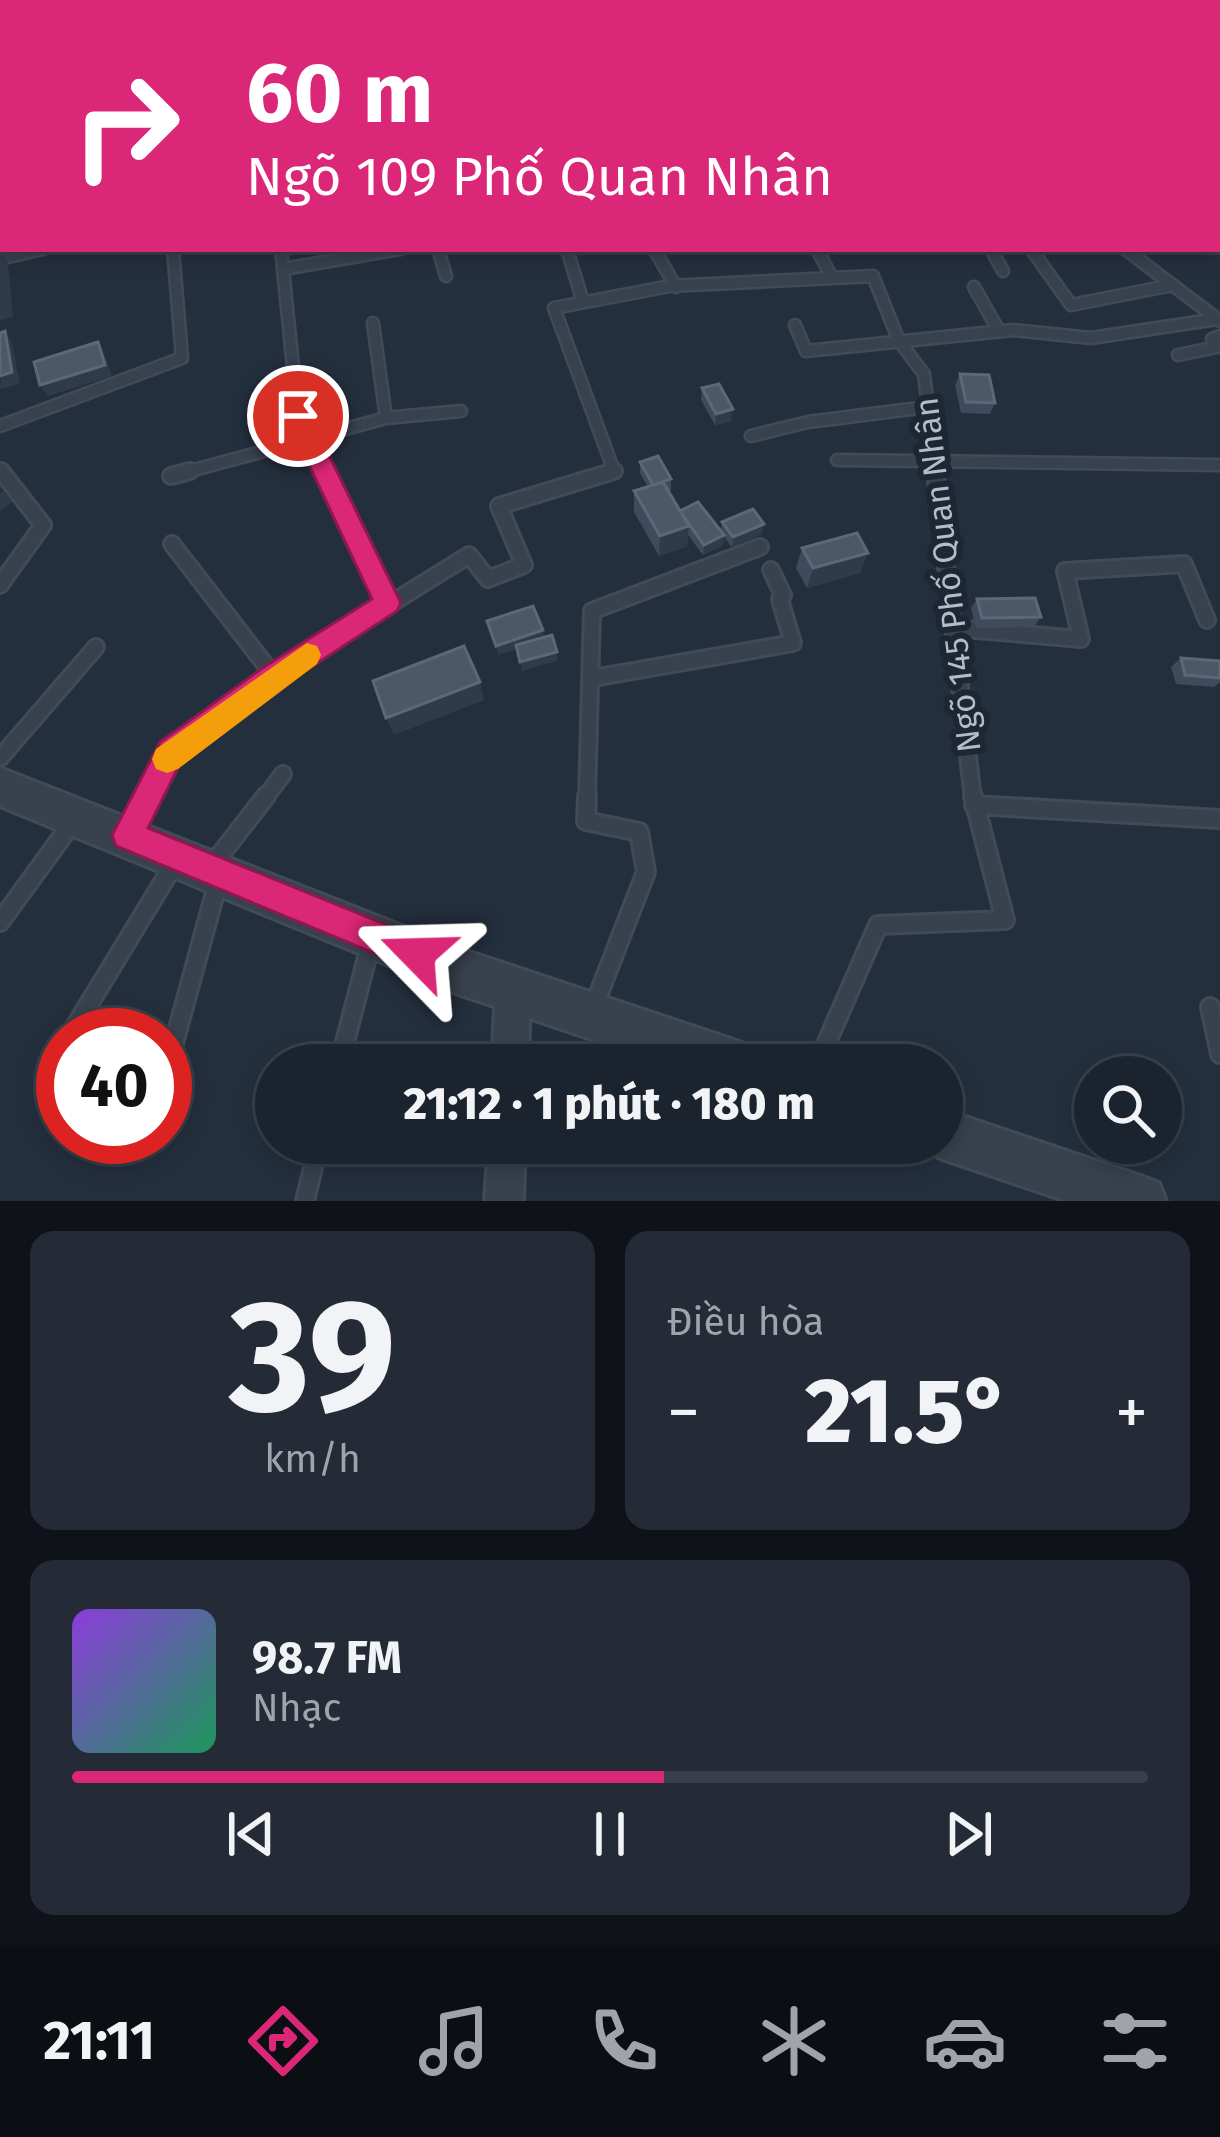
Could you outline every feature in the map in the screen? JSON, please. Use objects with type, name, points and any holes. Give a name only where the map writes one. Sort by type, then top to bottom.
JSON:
[{"type":"street","points":[[0,787],[513,991],[674,1044]]},
{"type":"street","points":[[511,1044],[513,991]]},
{"type":"street","points":[[963,1141],[1141,1201]]},
{"type":"street","points":[[504,1201],[506,1164]]},
{"type":"lane","points":[[0,259],[30,252]]},
{"type":"lane","points":[[0,425],[182,358],[173,252]]},
{"type":"lane","points":[[281,252],[298,416],[388,603]]},
{"type":"lane","points":[[283,269],[382,252]]},
{"type":"lane","points":[[439,252],[446,276]]},
{"type":"lane","points":[[128,835],[170,752],[274,676],[469,555],[488,579],[524,565],[499,506],[614,471],[554,308],[582,299],[569,252]]},
{"type":"lane","points":[[656,252],[676,287]]},
{"type":"lane","points":[[819,252],[831,276]]},
{"type":"lane","points":[[993,252],[1003,271]]},
{"type":"lane","points":[[1032,252],[1072,305],[1173,284]]},
{"type":"lane","points":[[1129,252],[1219,320]]},
{"type":"lane","name":"Ngõ 145 Phố Quan Nhân","points":[[582,299],[676,287],[873,275],[899,341],[923,374],[974,805],[1005,920],[878,926],[826,1044]]},
{"type":"lane","points":[[974,287],[999,331]]},
{"type":"lane","points":[[795,325],[806,351],[999,331],[1090,338],[1219,320]]},
{"type":"lane","points":[[373,323],[386,418]]},
{"type":"lane","points":[[1178,355],[1217,347],[1212,339],[1220,336]]},
{"type":"lane","points":[[751,436],[808,422],[927,407]]},
{"type":"lane","points":[[170,476],[386,418],[461,411]]},
{"type":"lane","points":[[837,460],[1220,465]]},
{"type":"lane","points":[[0,469],[43,525],[0,585]]},
{"type":"lane","points":[[172,544],[274,676]]},
{"type":"lane","points":[[590,1016],[646,872],[639,832],[586,821],[592,610],[677,582],[760,547]]},
{"type":"lane","points":[[953,628],[1081,640],[1065,572],[1184,564],[1207,620]]},
{"type":"lane","points":[[593,678],[794,643],[780,600],[783,595],[771,570]]},
{"type":"lane","points":[[0,758],[96,647]]},
{"type":"lane","points":[[93,1008],[203,866],[283,774]]},
{"type":"lane","points":[[974,805],[1220,819]]},
{"type":"lane","points":[[0,922],[78,815]]},
{"type":"lane","points":[[178,1008],[203,866]]},
{"type":"lane","points":[[345,1044],[373,936]]},
{"type":"lane","points":[[1210,1007],[1220,1054]]},
{"type":"lane","points":[[305,1201],[314,1164]]},
{"type":"building","points":[[5,331],[12,372],[0,376],[0,333]]},
{"type":"building","points":[[98,342],[105,365],[40,385],[34,362]]},
{"type":"building","points":[[960,374],[989,375],[995,403],[966,402]]},
{"type":"building","points":[[719,384],[733,409],[716,414],[702,388]]},
{"type":"building","points":[[658,456],[671,479],[653,485],[640,462]]},
{"type":"building","points":[[663,482],[689,526],[660,536],[634,491]]},
{"type":"building","points":[[698,502],[724,535],[704,545],[680,511]]},
{"type":"building","points":[[753,509],[764,524],[733,537],[722,522]]},
{"type":"building","points":[[857,533],[868,553],[813,568],[802,548]]},
{"type":"building","points":[[1035,598],[1041,617],[982,618],[977,599]]},
{"type":"building","points":[[533,606],[543,630],[496,646],[487,621]]},
{"type":"building","points":[[552,635],[557,652],[520,662],[516,645]]},
{"type":"building","points":[[464,646],[480,682],[386,718],[373,681]]},
{"type":"building","points":[[1181,658],[1220,661],[1220,678],[1185,675]]},
{"type":"slow traffic","points":[[167,759],[170,752],[307,655]]},
{"type":"route","points":[[298,416],[388,603],[274,676],[170,752],[128,835],[417,954]]}]
